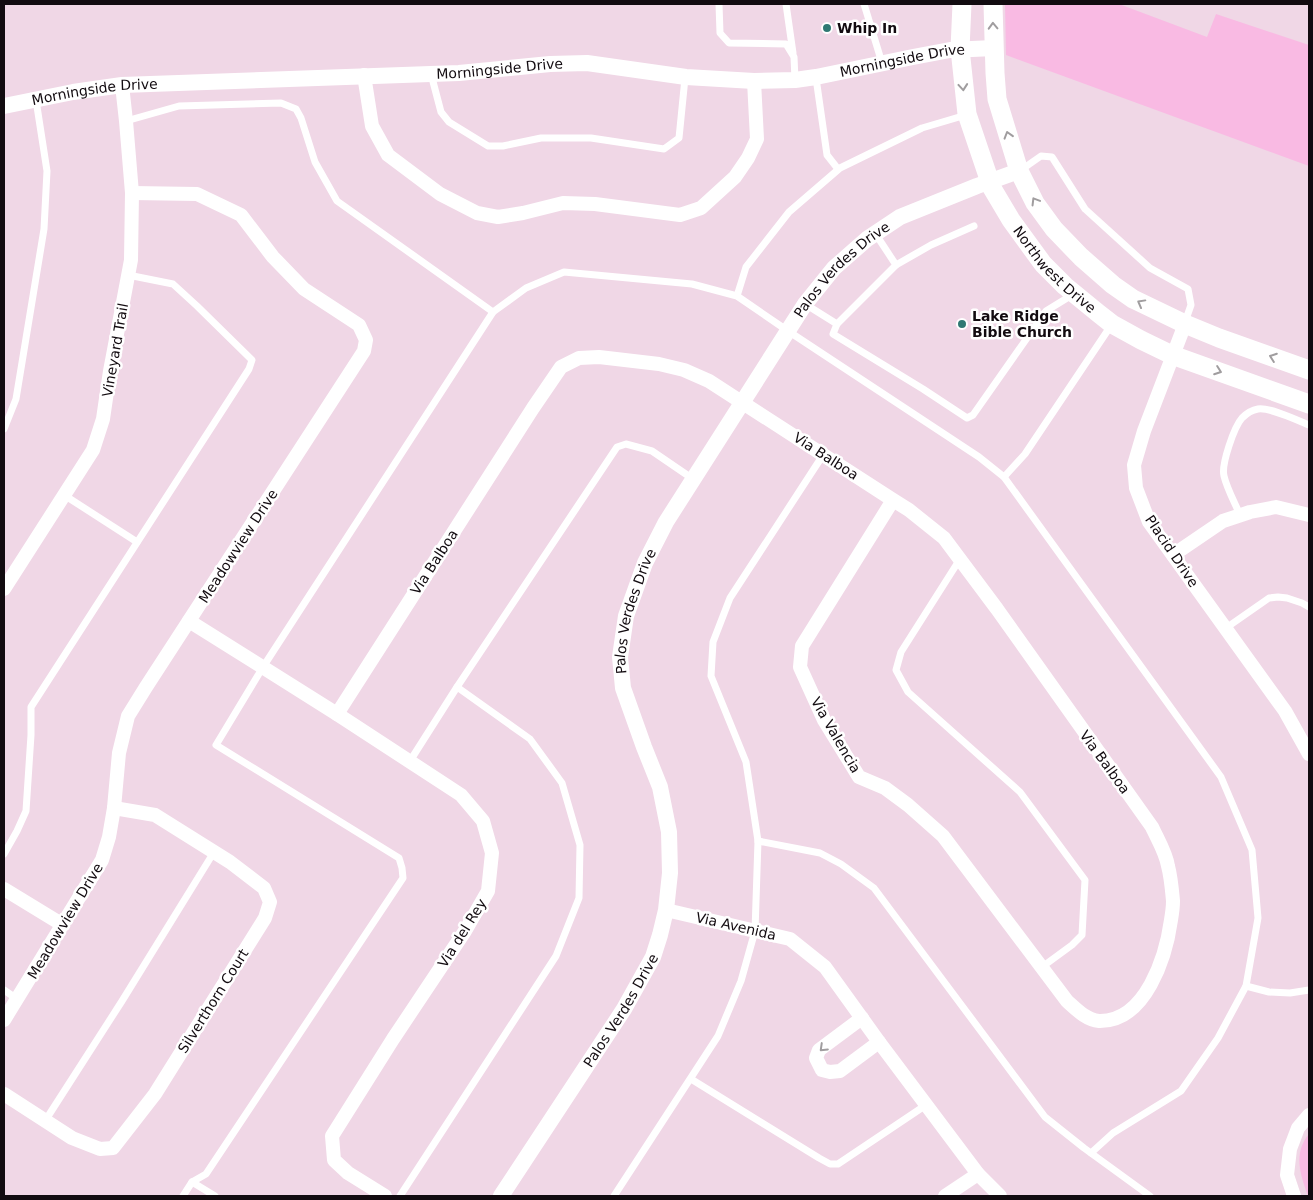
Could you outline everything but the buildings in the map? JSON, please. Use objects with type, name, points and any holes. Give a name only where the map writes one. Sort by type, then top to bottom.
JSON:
[{"type":"main road","name":"Northwest Drive","points":[[962,4],[960,49],[967,114],[989,182],[1011,220],[1043,264],[1074,293],[1112,324],[1141,340],[1172,355],[1309,404]]},
{"type":"main road","name":"Northwest Drive","points":[[992,4],[994,73],[998,99],[1019,171],[1036,203],[1054,229],[1081,257],[1113,285],[1133,299],[1184,324],[1309,370]]},
{"type":"street","name":"Morningside Drive","points":[[4,106],[122,85],[459,73],[550,64],[588,63],[686,76],[754,81],[795,80],[960,49],[994,48]]},
{"type":"street","points":[[364,76],[372,126],[388,155],[440,194],[477,213],[498,217],[523,213],[563,202],[680,215],[701,208],[735,176],[748,158],[757,139],[754,81]]},
{"type":"street","name":"Vineyard Trail","points":[[4,589],[93,450],[102,418],[131,260],[132,193],[122,85]]},
{"type":"street","name":"Palos Verdes Drive","points":[[501,1196],[624,1009],[653,957],[666,910],[670,872],[669,832],[660,787],[623,688],[620,657],[626,616],[645,563],[666,522],[805,304],[834,268],[875,232],[900,217],[1019,171]]},
{"type":"street","name":"Meadowview Drive","points":[[4,1020],[102,860],[109,838],[114,808],[118,753],[128,716],[364,351],[366,340],[359,325],[304,289],[273,257],[241,215],[196,194],[132,193]]},
{"type":"street","name":"Placid Drive","points":[[1184,324],[1144,431],[1134,465],[1136,488],[1149,522],[1285,711],[1309,754]]},
{"type":"street","name":"Via Balboa","points":[[337,714],[561,367],[579,358],[599,357],[659,364],[684,370],[709,381],[909,510],[944,538],[997,609],[1152,827],[1168,865],[1173,903],[1169,935],[1152,984],[1124,1015]]},
{"type":"street","name":"Via Valencia","points":[[893,500],[802,646],[800,667],[824,720],[860,777],[885,788],[908,805],[943,836],[1067,1001],[1082,1014],[1098,1021],[1124,1015]]},
{"type":"street","points":[[1173,555],[1223,521],[1250,512],[1276,507],[1309,515]]},
{"type":"street","name":"Via del Rey","points":[[189,621],[461,795],[483,821],[492,853],[488,891],[465,931],[393,1039],[332,1136],[334,1160],[348,1173],[385,1196]]},
{"type":"street","name":"Silverthorn Court","points":[[4,1094],[72,1138],[100,1149],[113,1148],[155,1094],[265,918],[270,902],[264,888],[230,862],[155,815],[114,808]]},
{"type":"street","points":[[4,889],[63,925]]},
{"type":"street","name":"Via Avenida","points":[[666,910],[790,939],[825,967],[978,1174],[1000,1196]]},
{"type":"street","points":[[862,1018],[819,1050],[816,1058],[822,1070],[830,1072],[840,1071],[879,1042]]},
{"type":"street","points":[[1294,1196],[1287,1174],[1290,1149],[1298,1128],[1309,1115]]},
{"type":"street","points":[[946,1196],[978,1174]]},
{"type":"lane","points":[[719,4],[720,33],[729,43],[786,44],[794,57]]},
{"type":"lane","points":[[786,4],[794,57],[795,80]]},
{"type":"lane","points":[[864,4],[882,64]]},
{"type":"lane","points":[[430,74],[441,112],[450,122],[488,146],[503,146],[541,138],[591,138],[664,149],[679,138],[686,76]]},
{"type":"lane","points":[[816,77],[827,155],[838,169]]},
{"type":"lane","points":[[4,429],[16,399],[44,229],[47,171],[36,99]]},
{"type":"lane","points":[[126,121],[179,106],[281,104],[296,109],[302,118],[315,162],[337,201],[493,312]]},
{"type":"lane","points":[[737,296],[746,267],[789,212],[838,169],[922,128],[967,114]]},
{"type":"lane","points":[[1019,171],[1040,156],[1052,157],[1085,209],[1150,268],[1188,289],[1191,306],[1184,324]]},
{"type":"lane","points":[[974,226],[931,245],[896,265],[837,324],[833,334],[967,418],[973,415],[1046,311],[1074,293]]},
{"type":"lane","points":[[875,232],[896,265]]},
{"type":"lane","points":[[183,1196],[192,1182],[206,1174],[403,878],[399,858],[216,745],[263,667],[493,312],[526,288],[564,272],[692,284],[737,296],[978,457],[1004,477],[1222,777],[1252,850],[1258,918],[1246,986],[1218,1038],[1181,1091],[1112,1133],[1091,1153]]},
{"type":"lane","points":[[4,854],[26,811],[31,707],[250,370],[252,360],[173,284],[128,275]]},
{"type":"lane","points":[[805,304],[837,324]]},
{"type":"lane","points":[[1004,477],[1025,454],[1112,324]]},
{"type":"lane","points":[[1240,515],[1224,475],[1224,461],[1237,424],[1248,412],[1258,409],[1266,409],[1309,424]]},
{"type":"lane","points":[[410,761],[617,447],[626,444],[652,452],[693,480]]},
{"type":"lane","points":[[614,1196],[718,1036],[741,981],[754,930],[758,841],[746,762],[712,676],[713,642],[730,598],[823,455]]},
{"type":"lane","points":[[64,495],[137,542]]},
{"type":"lane","points":[[960,558],[901,652],[896,670],[908,692],[1020,792],[1085,880],[1082,935],[1072,945],[1042,966]]},
{"type":"lane","points":[[1226,628],[1268,598],[1287,598],[1309,607]]},
{"type":"lane","points":[[400,1196],[556,956],[579,898],[580,845],[562,783],[530,739],[457,687]]},
{"type":"lane","points":[[758,841],[820,853],[841,864],[874,888],[1045,1117],[1150,1196]]},
{"type":"lane","points":[[45,1120],[122,1001],[214,852]]},
{"type":"lane","points":[[1246,986],[1269,992],[1290,993],[1309,990]]},
{"type":"lane","points":[[4,990],[17,999]]},
{"type":"lane","points":[[691,1078],[830,1164],[838,1164],[926,1105]]},
{"type":"lane","points":[[192,1182],[215,1196]]},
{"type":"shaded area","points":[[1005,4],[1119,4],[1207,37],[1216,14],[1309,45],[1309,166],[1006,55]]},
{"type":"shaded area","points":[[1309,1134],[1308,1196],[1301,1172],[1300,1156],[1304,1141]]},
{"type":"place","name":"Whip In","points":[[827,28]]},
{"type":"place","name":"Lake Ridge Bible Church","points":[[962,324]]}]
